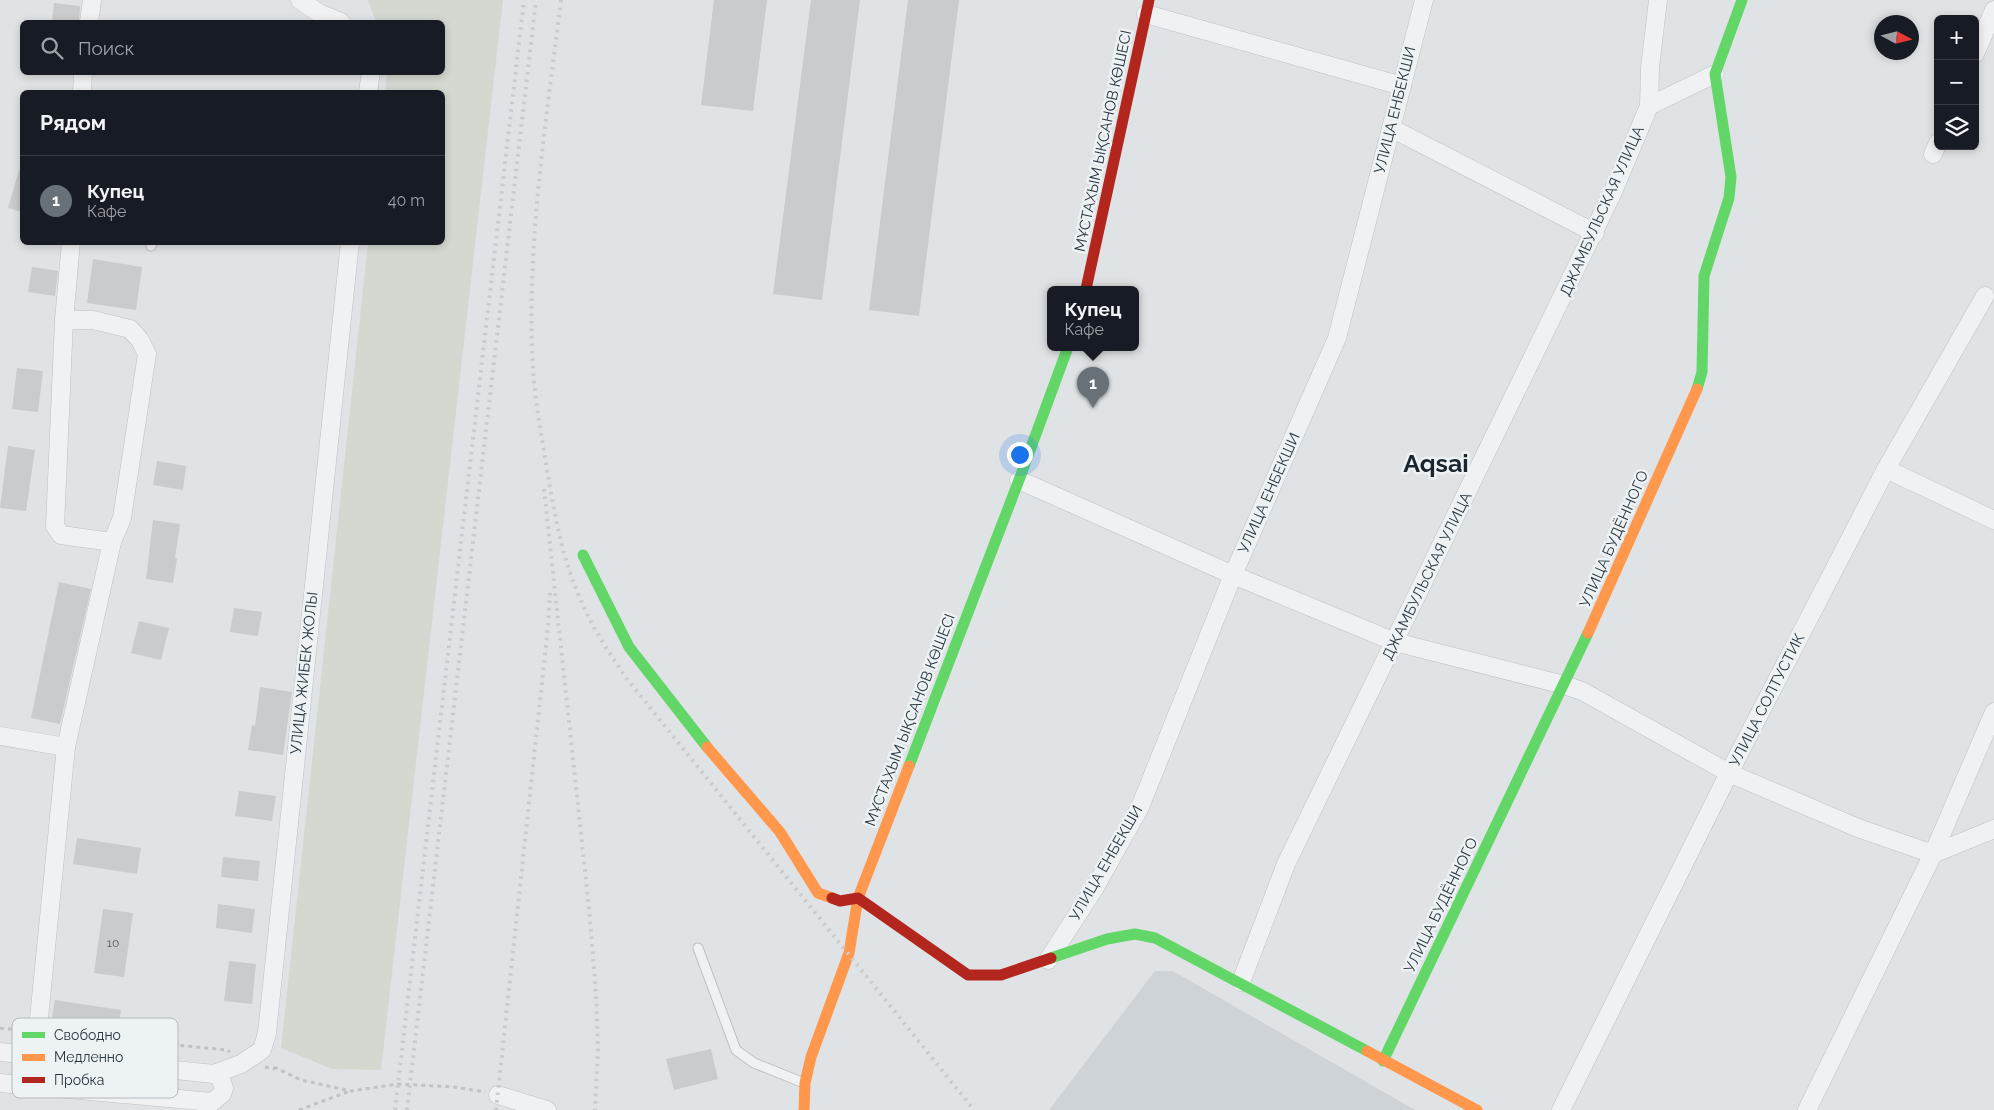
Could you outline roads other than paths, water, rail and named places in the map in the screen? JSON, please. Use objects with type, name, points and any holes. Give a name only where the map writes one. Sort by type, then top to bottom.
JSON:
[{"type":"street","points":[[89,20],[92,0]]},
{"type":"street","points":[[300,0],[319,13],[336,20]]},
{"type":"street","name":"УЛИЦА ЕНБЕКШИ","points":[[1048,960],[1094,889],[1140,807],[1233,575],[1337,338],[1424,0]]},
{"type":"street","name":"ДЖАМБУЛЬСКАЯ УЛИЦА","points":[[1241,982],[1286,864],[1594,233],[1649,106],[1650,68],[1658,0]]},
{"type":"street","name":"УЛИЦА БУДЁННОГО","points":[[1382,1061],[1564,685],[1698,390],[1702,372],[1704,276],[1729,198],[1732,177],[1715,74],[1742,0]]},
{"type":"street","points":[[1148,7],[1402,86]]},
{"type":"street","name":"МҰСТАХЫМ ЫҚСАНОВ КӨШЕСІ","points":[[1087,286],[1148,7]]},
{"type":"street","points":[[1979,45],[1994,10]]},
{"type":"street","points":[[1649,106],[1715,74]]},
{"type":"street","points":[[82,90],[83,75]]},
{"type":"street","points":[[368,90],[371,75]]},
{"type":"street","points":[[1391,128],[1594,233]]},
{"type":"street","points":[[71,245],[64,320],[55,526],[62,535],[112,542]]},
{"type":"street","name":"УЛИЦА ЖИБЕК ЖОЛЫ","points":[[214,1074],[241,1064],[262,1050],[267,1033],[350,245]]},
{"type":"street","name":"УЛИЦА СОЛТУСТИК","points":[[1561,1110],[1730,773],[1886,469],[1985,296]]},
{"type":"street","points":[[37,1018],[66,747],[112,542],[122,518],[147,354],[140,340],[130,329],[93,320],[64,320]]},
{"type":"street","name":"МҰСТАХЫМ ЫҚСАНОВ КӨШЕСІ","points":[[804,1110],[805,1083],[811,1057],[849,953],[858,898],[1019,480],[1067,351]]},
{"type":"street","points":[[1886,469],[1994,520]]},
{"type":"street","points":[[1019,480],[1233,575],[1395,642],[1582,691],[1730,773],[1858,828],[1933,854],[1994,829]]},
{"type":"street","points":[[583,555],[629,647],[721,764],[780,832],[818,893],[840,901],[858,898],[968,975],[1001,975],[1107,939],[1135,934],[1156,938],[1241,982],[1382,1061],[1477,1110]]},
{"type":"street","points":[[1807,1110],[1933,854],[1994,712]]},
{"type":"street","points":[[0,736],[66,747]]},
{"type":"street","points":[[167,1098],[212,1102],[222,1094],[224,1088],[220,1078],[214,1074],[178,1070]]},
{"type":"street","points":[[498,1095],[547,1110]]},
{"type":"lane","points":[[698,948],[736,1050],[754,1063],[805,1083]]},
{"type":"railway","points":[[395,1110],[524,0]]},
{"type":"railway","points":[[407,1110],[536,0]]},
{"type":"railway","points":[[561,0],[539,184],[532,277],[532,323],[535,394],[555,516],[571,577],[593,626],[627,679],[974,1110]]},
{"type":"railway","points":[[544,489],[589,908],[596,994],[598,1049],[595,1110]]},
{"type":"railway","points":[[496,1110],[548,627],[550,592]]},
{"type":"place","name":"Купец","points":[[1093,408]]},
{"type":"district","name":"Aqsai","points":[[1436,463]]}]
